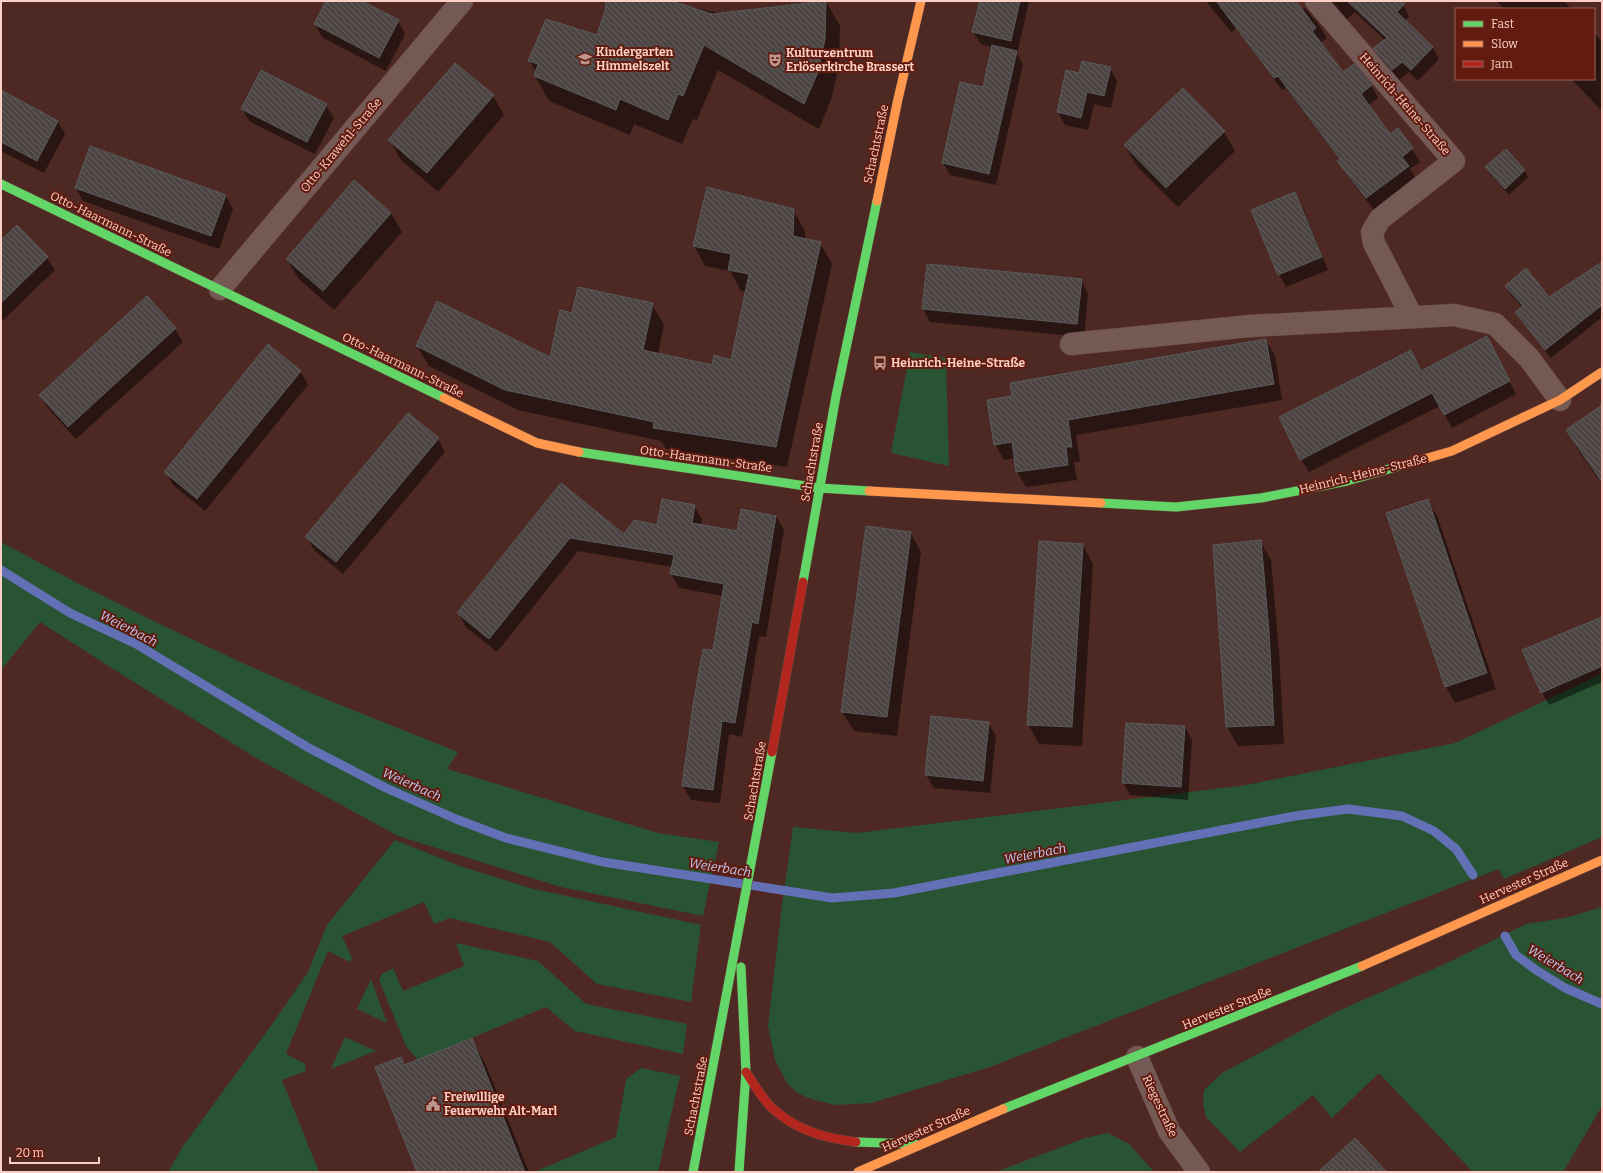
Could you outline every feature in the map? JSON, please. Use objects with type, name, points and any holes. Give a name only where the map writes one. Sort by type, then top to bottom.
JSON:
[{"type":"street","name":"Otto-Krawehl-Straße","points":[[220,289],[462,1]]},
{"type":"street","name":"Schachtstraße","points":[[693,1172],[744,909],[836,396],[846,354],[896,106],[921,1]]},
{"type":"street","name":"Heinrich-Heine-Straße","points":[[1316,1],[1454,161],[1380,219],[1372,232],[1374,243],[1412,317]]},
{"type":"street","name":"Otto-Haarmann-Straße","points":[[1,184],[537,443],[574,451],[819,488]]},
{"type":"street","points":[[1071,344],[1250,326],[1454,315],[1495,324],[1530,358],[1560,400]]},
{"type":"street","name":"Heinrich-Heine-Straße","points":[[819,488],[1176,506],[1261,498],[1347,481],[1452,451],[1560,400],[1602,372]]},
{"type":"street","name":"Hervester Straße","points":[[858,1172],[918,1144],[1014,1104],[1138,1057],[1325,981],[1602,860]]},
{"type":"street","name":"Schachtstraße","points":[[739,930],[746,1072],[739,1172]]},
{"type":"street","name":"Riegestraße","points":[[1138,1057],[1169,1131],[1199,1172]]},
{"type":"street","points":[[746,1072],[771,1106],[792,1124],[811,1133],[834,1140],[918,1144]]},
{"type":"green space","points":[[910,352],[946,358],[949,466],[891,453]]},
{"type":"green space","points":[[1,542],[81,585],[247,665],[330,701],[458,752],[447,769],[658,833],[719,842],[703,916],[561,887],[398,836],[256,758],[40,622],[1,670]]},
{"type":"green space","points":[[1602,674],[1602,837],[1504,879],[1499,869],[990,1067],[871,1103],[836,1105],[811,1099],[797,1093],[787,1083],[775,1060],[768,1026],[793,827],[857,833],[1246,785],[1455,743]]},
{"type":"green space","points":[[395,840],[460,866],[530,888],[701,925],[691,1002],[597,984],[550,942],[450,918],[434,924],[424,902],[342,936],[352,958],[350,962],[328,951],[286,1054],[305,1064],[306,1071],[282,1080],[319,1172],[168,1172],[183,1146],[273,1023],[308,972],[327,925]]},
{"type":"green space","points":[[1602,907],[1602,1106],[1563,1172],[1473,1172],[1379,1073],[1332,1118],[1313,1095],[1240,1152],[1206,1117],[1203,1104],[1204,1090],[1222,1073],[1338,1011],[1447,963],[1526,924],[1565,918]]},
{"type":"green space","points":[[456,943],[538,961],[586,1004],[687,1024],[683,1054],[575,1031],[546,1007],[418,1060],[406,1046],[379,980],[382,974],[393,968],[403,991],[464,966]]},
{"type":"green space","points":[[371,979],[387,1023],[357,1009]]},
{"type":"green space","points":[[345,1037],[376,1051],[331,1069]]},
{"type":"green space","points":[[641,1068],[680,1076],[658,1172],[534,1172],[616,1137],[626,1079]]},
{"type":"green space","points":[[1108,1133],[1129,1144],[1154,1172],[996,1172],[1085,1138]]},
{"type":"building","points":[[326,1],[362,1],[399,20],[379,58],[314,24]]},
{"type":"building","points":[[606,1],[672,1],[712,14],[826,1],[825,39],[818,72],[804,104],[704,45],[683,96],[678,94],[668,120],[620,99],[616,110],[534,76],[538,64],[528,61],[546,19],[597,35],[605,11]]},
{"type":"building","points":[[980,1],[1020,1],[1011,41],[972,32]]},
{"type":"building","points":[[1216,1],[1296,1],[1316,28],[1312,31],[1343,72],[1354,64],[1372,85],[1361,94],[1390,134],[1398,128],[1413,148],[1402,157],[1409,166],[1366,198],[1337,161],[1340,159],[1278,76],[1274,78]]},
{"type":"building","points":[[1347,1],[1407,1],[1397,12],[1433,47],[1411,70],[1402,62],[1392,70],[1373,48],[1387,38]]},
{"type":"building","points":[[992,45],[1017,51],[989,174],[942,163],[960,82],[983,87]]},
{"type":"building","points":[[1082,61],[1111,67],[1104,96],[1087,92],[1081,118],[1057,112],[1066,70],[1079,73]]},
{"type":"building","points":[[455,63],[494,95],[427,173],[388,140]]},
{"type":"building","points":[[261,70],[327,104],[307,142],[241,109]]},
{"type":"building","points":[[1183,88],[1225,131],[1166,188],[1124,145]]},
{"type":"building","points":[[1,90],[58,121],[37,161],[1,142]]},
{"type":"building","points":[[90,146],[226,195],[211,236],[75,188]]},
{"type":"building","points":[[1506,149],[1525,170],[1505,189],[1485,167]]},
{"type":"building","points":[[354,180],[391,213],[323,291],[286,259]]},
{"type":"building","points":[[707,187],[794,209],[793,236],[821,242],[776,447],[653,428],[654,422],[505,390],[416,346],[437,301],[550,357],[560,310],[572,313],[578,287],[653,303],[643,350],[712,365],[714,355],[731,360],[749,274],[728,270],[731,254],[693,246]]},
{"type":"building","points":[[1295,192],[1322,257],[1278,275],[1251,210]]},
{"type":"building","points":[[17,225],[48,257],[1,303],[1,240]]},
{"type":"building","points":[[1602,262],[1602,305],[1545,350],[1515,312],[1523,306],[1505,286],[1526,268],[1549,297]]},
{"type":"building","points":[[927,264],[1082,279],[1077,324],[922,309]]},
{"type":"building","points":[[147,296],[176,328],[68,427],[39,395]]},
{"type":"building","points":[[1487,336],[1510,381],[1444,415],[1432,393],[1300,460],[1279,417],[1411,350],[1421,371]]},
{"type":"building","points":[[1266,339],[1274,384],[1068,420],[1072,447],[1066,447],[1068,465],[1016,472],[1012,442],[994,445],[987,400],[1012,396],[1010,383]]},
{"type":"building","points":[[268,344],[301,371],[197,499],[164,472]]},
{"type":"building","points":[[1602,405],[1602,482],[1566,430]]},
{"type":"building","points":[[408,413],[439,438],[336,562],[305,537]]},
{"type":"building","points":[[561,483],[624,534],[634,520],[657,525],[662,499],[695,505],[692,523],[737,531],[741,509],[776,516],[758,624],[752,622],[735,723],[722,721],[713,790],[682,786],[693,705],[703,649],[713,650],[724,584],[670,574],[674,555],[570,538],[489,639],[457,613]]},
{"type":"building","points":[[1428,499],[1487,673],[1445,687],[1386,513]]},
{"type":"building","points":[[866,526],[911,532],[887,717],[841,712]]},
{"type":"building","points":[[1261,540],[1269,632],[1274,725],[1226,727],[1213,545]]},
{"type":"building","points":[[1039,541],[1083,544],[1072,727],[1027,725]]},
{"type":"building","points":[[1602,617],[1602,666],[1541,693],[1522,650]]},
{"type":"building","points":[[931,716],[989,722],[983,781],[925,775]]},
{"type":"building","points":[[1126,723],[1185,726],[1181,787],[1122,783]]},
{"type":"building","points":[[472,1038],[525,1172],[417,1172],[375,1067],[401,1057],[404,1065]]},
{"type":"building","points":[[1355,1138],[1387,1172],[1318,1172]]},
{"type":"waterway","name":"Weierbach","points":[[1,570],[70,613],[136,644],[309,748],[386,788],[456,819],[506,838],[603,862],[832,898],[894,893],[1295,816],[1348,809],[1402,816],[1434,831],[1456,849],[1473,875]]},
{"type":"waterway","name":"Weierbach","points":[[1505,936],[1516,955],[1536,970],[1565,988],[1602,1004]]},
{"type":"traffic: fast","points":[[1,184],[444,398]]},
{"type":"traffic: fast","points":[[803,582],[836,396],[877,201]]},
{"type":"traffic: fast","points":[[579,452],[819,488],[869,491]]},
{"type":"traffic: fast","points":[[1101,503],[1176,507],[1261,498],[1347,481],[1417,461]]},
{"type":"traffic: fast","points":[[693,1172],[772,752]]},
{"type":"traffic: fast","points":[[1003,1109],[1362,966]]},
{"type":"traffic: fast","points":[[739,1172],[746,1072],[741,967]]},
{"type":"traffic: fast","points":[[856,1142],[915,1144]]},
{"type":"traffic: slow","points":[[877,201],[898,99],[921,1]]},
{"type":"traffic: slow","points":[[1417,461],[1452,451],[1560,400],[1602,372]]},
{"type":"traffic: slow","points":[[444,398],[537,443],[579,452]]},
{"type":"traffic: slow","points":[[869,491],[1101,503]]},
{"type":"traffic: slow","points":[[1362,966],[1602,860]]},
{"type":"traffic: slow","points":[[858,1172],[1003,1109]]},
{"type":"traffic: jam","points":[[772,752],[803,582]]},
{"type":"traffic: jam","points":[[746,1072],[767,1103],[790,1122],[810,1132],[856,1142]]},
{"type":"place","name":"Kindergarten Himmelszelt","points":[[585,59]]},
{"type":"place","name":"Kulturzentrum Erlöserkirche Brassert","points":[[775,60]]},
{"type":"place","name":"Heinrich-Heine-Straße","points":[[880,363]]},
{"type":"place","name":"Freiwillige Feuerwehr Alt-Marl","points":[[433,1104]]}]
